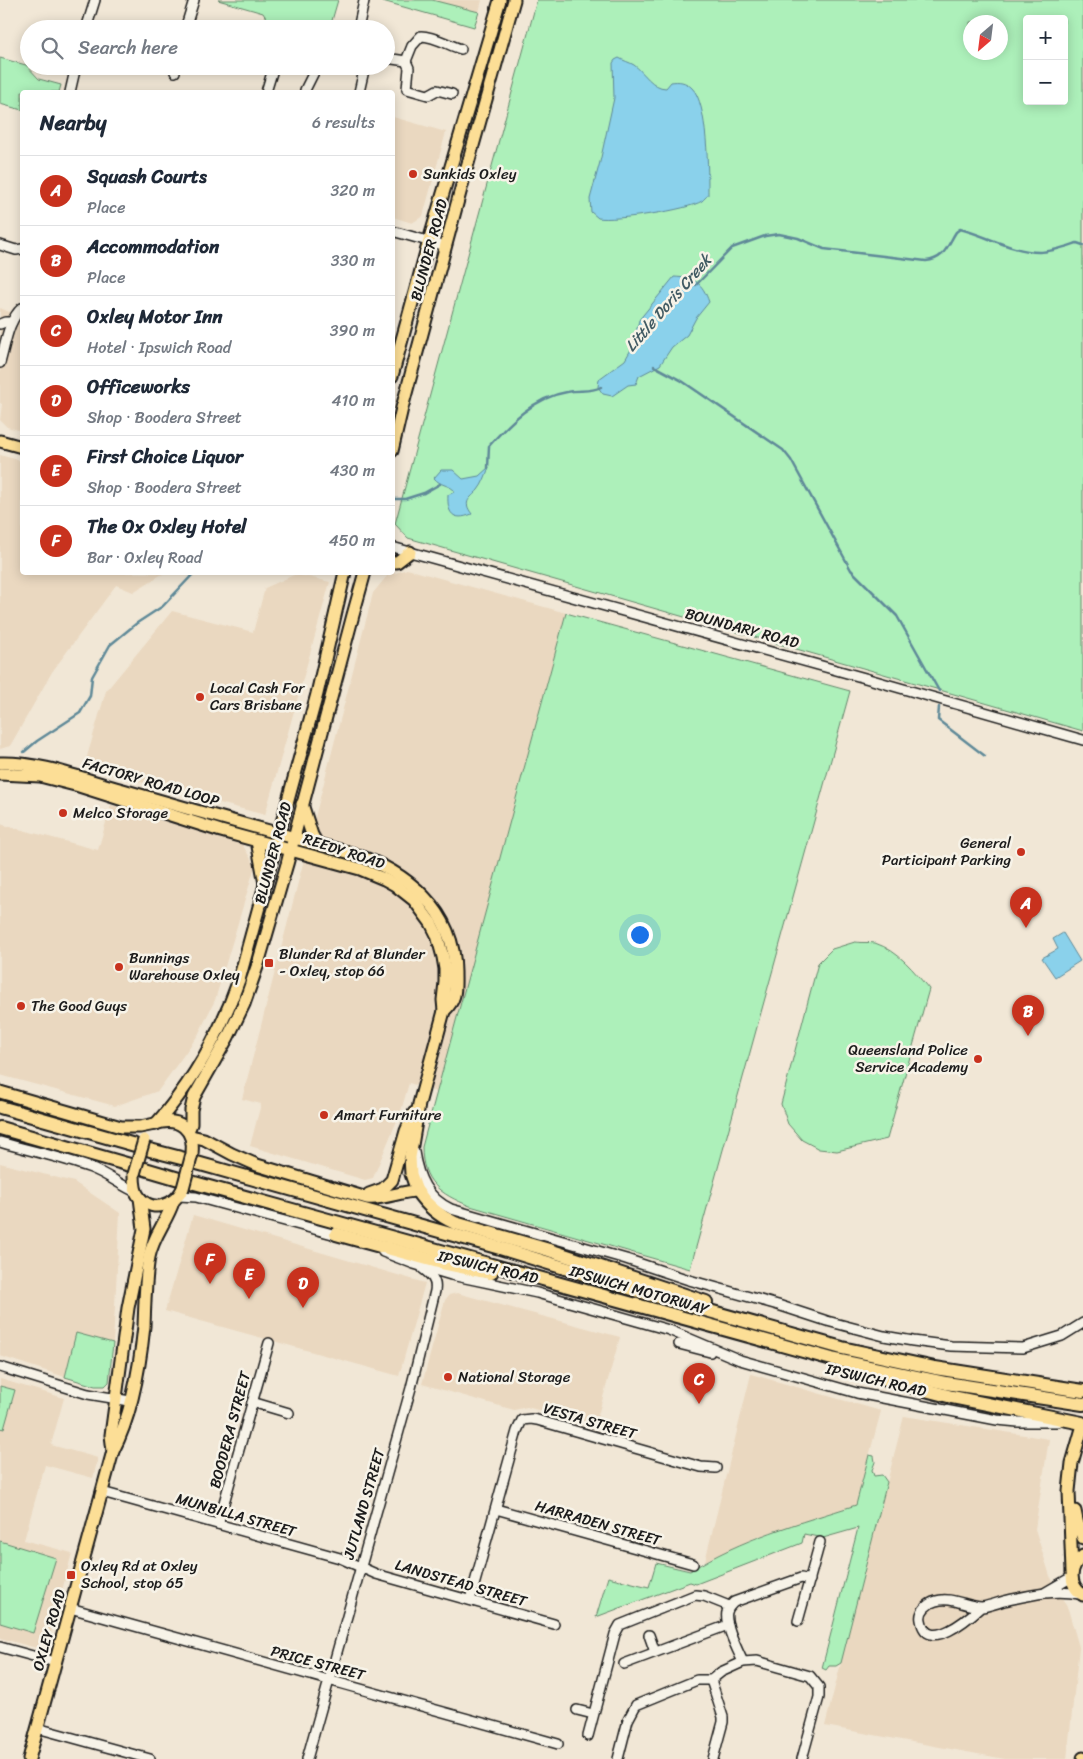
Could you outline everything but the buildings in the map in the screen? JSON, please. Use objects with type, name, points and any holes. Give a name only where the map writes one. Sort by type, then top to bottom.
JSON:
[{"type":"highway","name":"IPSWICH MOTORWAY","points":[[0,1107],[143,1145],[500,1248],[652,1295],[842,1348],[1079,1397]]},
{"type":"highway","name":"IPSWICH MOTORWAY","points":[[0,1128],[136,1169],[181,1189],[505,1269],[807,1353],[864,1367],[946,1383],[1079,1397]]},
{"type":"highway","points":[[423,1191],[433,1210],[456,1223],[541,1248],[739,1312],[758,1325]]},
{"type":"highway","points":[[336,1234],[459,1267],[493,1274],[505,1269]]},
{"type":"highway","points":[[864,1367],[887,1380],[905,1385],[1083,1424]]},
{"type":"main road","name":"BLUNDER ROAD","points":[[395,365],[429,241],[500,0]]},
{"type":"main road","name":"BLUNDER ROAD","points":[[395,438],[514,0]]},
{"type":"main road","points":[[0,441],[20,446]]},
{"type":"main road","points":[[395,562],[410,552]]},
{"type":"main road","name":"BLUNDER ROAD","points":[[136,1169],[143,1145],[156,1124],[172,1106],[197,1071],[225,1019],[239,980],[317,694],[344,575]]},
{"type":"main road","name":"BLUNDER ROAD","points":[[191,1159],[191,1110],[194,1097],[228,1037],[252,984],[365,575]]},
{"type":"main road","name":"FACTORY ROAD LOOP","points":[[0,763],[44,767],[293,838]]},
{"type":"main road","name":"FACTORY ROAD LOOP","points":[[0,774],[24,774],[56,780],[290,850]]},
{"type":"main road","points":[[302,804],[312,835],[317,844]]},
{"type":"main road","name":"REEDY ROAD","points":[[293,838],[365,858],[382,865],[409,882],[430,901],[446,930],[453,952],[455,991],[452,1003],[444,1011]]},
{"type":"main road","points":[[257,841],[266,885]]},
{"type":"main road","name":"REEDY ROAD","points":[[290,850],[375,875],[395,885],[414,900],[431,923],[440,945],[446,982],[442,1000],[444,1011],[419,1104],[410,1167],[423,1191]]},
{"type":"main road","points":[[0,1092],[121,1127],[140,1127],[172,1122],[183,1127],[190,1134],[257,1165],[367,1198],[374,1199],[404,1192],[423,1191]]},
{"type":"main road","points":[[351,1192],[375,1193],[383,1189],[390,1182],[395,1172],[409,1124],[419,1104]]},
{"type":"main road","name":"OXLEY ROAD","points":[[28,1759],[113,1451],[121,1436],[130,1401],[142,1346],[151,1248],[181,1189],[191,1159]]},
{"type":"main road","name":"OXLEY ROAD","points":[[113,1451],[111,1435],[128,1308],[144,1229],[136,1169]]},
{"type":"main road","points":[[138,1195],[155,1206],[167,1205],[181,1189]]},
{"type":"main road","points":[[1082,1595],[1073,1583],[1072,1575],[1069,1491],[1072,1463],[1083,1424]]},
{"type":"main road","points":[[1083,1446],[1077,1465],[1075,1492],[1075,1512],[1083,1538]]},
{"type":"main road","points":[[1072,1575],[1076,1562],[1083,1556]]},
{"type":"street","points":[[88,20],[94,0]]},
{"type":"street","points":[[188,20],[194,0]]},
{"type":"street","points":[[360,20],[364,1]]},
{"type":"street","points":[[452,94],[437,90],[428,95],[407,89],[409,68],[406,61],[412,46],[421,36],[461,49]]},
{"type":"street","points":[[395,59],[406,61]]},
{"type":"street","points":[[70,90],[74,75]]},
{"type":"street","points":[[267,90],[271,75]]},
{"type":"street","points":[[305,90],[312,75]]},
{"type":"street","points":[[359,90],[363,75]]},
{"type":"street","points":[[395,232],[446,246]]},
{"type":"street","points":[[0,245],[20,249]]},
{"type":"street","points":[[0,363],[12,322],[20,310]]},
{"type":"street","points":[[0,324],[12,322]]},
{"type":"street","name":"BOUNDARY ROAD","points":[[395,548],[1083,740]]},
{"type":"street","points":[[0,1142],[90,1168],[138,1195]]},
{"type":"street","name":"IPSWICH ROAD","points":[[181,1189],[196,1197],[336,1234],[414,1264],[451,1275],[536,1293],[669,1330],[747,1362],[872,1397],[974,1417],[1014,1422],[1067,1421]]},
{"type":"street","points":[[423,1191],[441,1204],[458,1212],[626,1259],[682,1278],[884,1336],[951,1346],[1002,1349],[1023,1348],[1062,1336],[1083,1323]]},
{"type":"street","name":"JUTLAND STREET","points":[[308,1759],[411,1388],[436,1286],[425,1270],[414,1264]]},
{"type":"street","name":"BOODERA STREET","points":[[218,1524],[269,1343]]},
{"type":"street","points":[[679,1344],[747,1362]]},
{"type":"street","points":[[0,1367],[88,1394],[130,1401]]},
{"type":"street","points":[[252,1402],[289,1413]]},
{"type":"street","name":"VESTA STREET","points":[[470,1600],[517,1431],[520,1424],[526,1419],[537,1420],[701,1467],[716,1468]]},
{"type":"street","name":"MUNBILLA STREET","points":[[102,1492],[340,1558],[361,1567]]},
{"type":"street","name":"HARRADEN STREET","points":[[496,1508],[693,1564]]},
{"type":"street","points":[[798,1621],[820,1542]]},
{"type":"street","name":"LANDSTEAD STREET","points":[[361,1567],[376,1574],[554,1624]]},
{"type":"street","points":[[1045,1592],[1072,1575]]},
{"type":"street","points":[[743,1662],[728,1625],[726,1612],[729,1606],[734,1602],[801,1578],[810,1580]]},
{"type":"street","points":[[981,1607],[944,1634],[929,1632],[921,1623],[920,1616],[923,1609],[936,1601],[944,1600],[981,1607],[1045,1592],[1068,1592],[1082,1595]]},
{"type":"street","points":[[588,1736],[615,1634],[620,1625],[695,1595],[704,1596],[729,1606]]},
{"type":"street","name":"PRICE STREET","points":[[70,1608],[558,1744]]},
{"type":"street","points":[[624,1664],[728,1625]]},
{"type":"street","points":[[649,1635],[655,1652]]},
{"type":"street","points":[[0,1647],[56,1662]]},
{"type":"street","points":[[618,1759],[628,1720],[636,1705],[698,1680],[711,1680],[721,1672],[743,1662],[757,1661],[810,1676],[819,1687],[819,1697],[802,1759]]},
{"type":"street","points":[[711,1680],[723,1717],[713,1759]]},
{"type":"street","points":[[577,1710],[593,1714]]},
{"type":"street","points":[[37,1728],[150,1759]]},
{"type":"shaded area","points":[[432,0],[482,0],[479,12]]},
{"type":"shaded area","name":"Sunkids Oxley","points":[[395,118],[446,132],[423,216],[412,223],[395,218]]},
{"type":"shaded area","points":[[0,308],[20,316],[20,430],[7,427],[0,420],[2,404],[0,403]]},
{"type":"shaded area","points":[[0,455],[20,460],[20,575],[161,575],[133,592],[116,585],[52,672],[10,746],[0,749]]},
{"type":"shaded area","points":[[407,569],[566,613],[437,1092],[409,1083],[401,1111],[373,1178],[365,1180],[250,1146],[261,1104],[242,1099],[373,593],[387,576],[395,575],[395,573]]},
{"type":"shaded area","points":[[294,575],[330,582],[265,815],[84,767],[106,691],[172,611],[253,632],[265,588]]},
{"type":"shaded area","points":[[111,805],[241,842],[255,866],[215,1000],[198,1035],[158,1091],[115,1106],[0,1075],[0,824],[98,850]]},
{"type":"shaded area","points":[[0,1163],[74,1182],[120,1213],[113,1343],[76,1334],[65,1377],[0,1356]]},
{"type":"shaded area","points":[[193,1215],[425,1283],[399,1376],[165,1311]]},
{"type":"shaded area","name":"National Storage","points":[[457,1293],[620,1337],[595,1426],[527,1407],[514,1410],[422,1384],[445,1300],[449,1295]]},
{"type":"shaded area","points":[[751,1374],[881,1411],[856,1505],[757,1537],[705,1561]]},
{"type":"shaded area","points":[[0,1379],[64,1398],[51,1445],[98,1458],[93,1478],[45,1465],[24,1540],[72,1553],[48,1643],[40,1649],[0,1638]]},
{"type":"shaded area","points":[[904,1416],[1049,1439],[1035,1529],[1050,1576],[1068,1609],[1079,1647],[1067,1759],[1005,1759],[825,1726]]},
{"type":"green space","points":[[218,0],[338,0],[332,20],[267,20],[263,13]]},
{"type":"green space","points":[[379,0],[432,0],[479,12],[474,27]]},
{"type":"green space","points":[[537,0],[1083,0],[1083,731],[408,538],[395,524]]},
{"type":"green space","points":[[0,58],[20,63],[20,75],[35,75],[39,79],[61,85],[60,90],[20,90],[20,109],[0,104]]},
{"type":"green space","points":[[566,613],[850,691],[690,1269],[470,1206],[450,1197],[435,1185],[429,1178],[423,1159],[422,1147]]},
{"type":"green space","points":[[855,942],[875,943],[899,956],[929,989],[887,1139],[837,1151],[819,1149],[802,1140],[788,1124],[781,1104],[818,963],[832,949]]},
{"type":"green space","points":[[76,1333],[113,1343],[109,1382],[105,1386],[95,1386],[65,1377]]},
{"type":"green space","points":[[0,1386],[15,1390],[4,1429],[0,1428]]},
{"type":"green space","points":[[869,1455],[874,1456],[875,1462],[872,1470],[874,1476],[882,1475],[887,1482],[841,1663],[836,1666],[829,1666],[826,1670],[822,1668],[858,1528],[823,1538],[804,1534],[802,1543],[696,1584],[690,1582],[596,1617],[608,1577],[649,1587],[656,1563],[690,1571],[749,1541],[856,1505]]},
{"type":"green space","points":[[0,1541],[56,1558],[33,1633],[0,1623]]},
{"type":"water","points":[[619,58],[634,65],[656,85],[666,88],[671,82],[682,82],[692,88],[697,96],[704,123],[707,155],[708,195],[702,201],[682,208],[619,218],[598,218],[591,212],[590,199],[614,98],[613,63]]},
{"type":"water","points":[[674,277],[697,282],[704,290],[709,302],[696,318],[687,335],[672,347],[660,365],[639,376],[636,384],[628,385],[612,396],[603,394],[598,387],[599,379],[625,360],[633,346],[639,320]]},
{"type":"water","points":[[489,467],[478,490],[468,500],[469,510],[472,514],[460,517],[452,514],[448,495],[454,492],[454,490],[434,478],[441,470],[453,470],[463,479],[479,476]]},
{"type":"water","points":[[1063,933],[1080,961],[1055,977],[1042,958],[1058,949],[1053,939]]},
{"type":"waterway","name":"Little Doris Creek","points":[[696,285],[732,248],[765,236],[779,234],[798,238],[824,249],[926,261],[941,255],[960,229],[1029,251],[1048,251],[1077,243],[1083,245]]},
{"type":"waterway","points":[[654,366],[682,381],[783,450],[791,460],[851,570],[897,616],[939,691]]},
{"type":"waterway","name":"Little Doris Creek","points":[[488,468],[489,446],[524,412],[544,399],[555,395],[571,391],[593,390],[601,387]]},
{"type":"waterway","name":"Little Doris Creek","points":[[395,499],[405,499],[424,493],[440,484]]},
{"type":"waterway","name":"Little Doris Creek","points":[[24,752],[37,741],[80,713],[90,696],[92,677],[110,645],[137,623],[163,606],[192,575]]},
{"type":"waterway","points":[[939,707],[938,720],[985,756]]},
{"type":"place","name":"Sunkids Oxley","points":[[413,174]]},
{"type":"place","name":"Local Cash For Cars Brisbane","points":[[200,697]]},
{"type":"place","name":"Melco Storage","points":[[63,813]]},
{"type":"place","name":"General Participant Parking","points":[[1021,852]]},
{"type":"place","name":"Squash Courts","points":[[1026,928]]},
{"type":"place","name":"Blunder Rd at Blunder - Oxley, stop 66","points":[[269,963]]},
{"type":"place","name":"Bunnings Warehouse Oxley","points":[[119,967]]},
{"type":"place","name":"The Good Guys","points":[[21,1006]]},
{"type":"place","name":"Accommodation","points":[[1028,1036]]},
{"type":"place","name":"Queensland Police Service Academy","points":[[978,1059]]},
{"type":"place","name":"Amart Furniture","points":[[324,1115]]},
{"type":"place","name":"The Ox Oxley Hotel","points":[[210,1284]]},
{"type":"place","name":"First Choice Liquor","points":[[249,1299]]},
{"type":"place","name":"Officeworks","points":[[303,1308]]},
{"type":"place","name":"National Storage","points":[[448,1377]]},
{"type":"place","name":"Oxley Motor Inn","points":[[699,1404]]},
{"type":"place","name":"Oxley Rd at Oxley School, stop 65","points":[[71,1575]]}]
